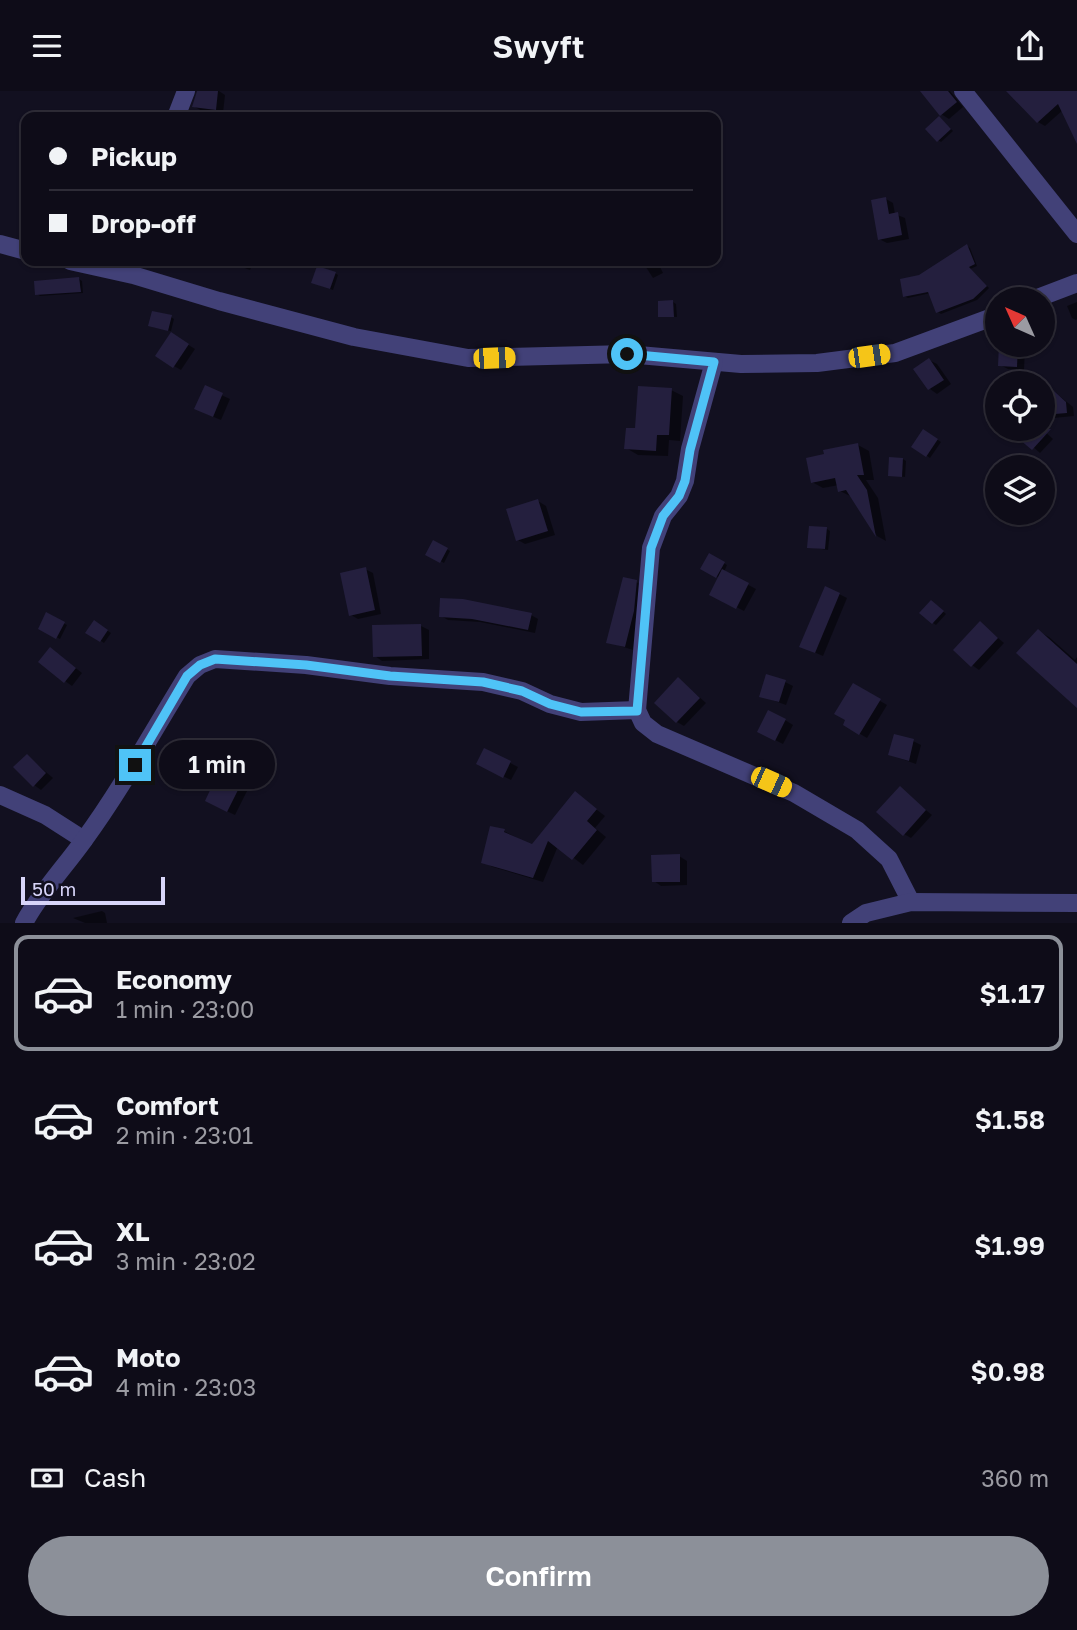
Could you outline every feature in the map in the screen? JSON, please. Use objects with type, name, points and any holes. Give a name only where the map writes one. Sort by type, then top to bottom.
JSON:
[{"type":"street","points":[[178,112],[186,91]]},
{"type":"street","points":[[963,91],[1077,234]]},
{"type":"street","points":[[0,244],[21,250]]},
{"type":"street","points":[[116,266],[134,268],[219,301],[354,337],[468,358],[627,354],[714,362],[817,363],[895,353],[985,320]]},
{"type":"street","points":[[1055,291],[1077,282]]},
{"type":"street","points":[[714,362],[690,450],[685,481],[679,496],[663,516],[651,548],[637,711],[643,723],[657,734],[794,793],[857,830],[889,859],[911,902]]},
{"type":"street","points":[[24,923],[34,905],[84,840],[135,765],[187,676],[200,665],[215,659],[483,682],[522,691],[550,704],[581,712],[637,711]]},
{"type":"street","points":[[0,795],[45,814],[84,840]]},
{"type":"street","points":[[851,923],[866,913],[911,902],[1077,903]]},
{"type":"building","points":[[197,91],[218,91],[216,110],[192,107]]},
{"type":"building","points":[[920,91],[948,91],[957,102],[940,116]]},
{"type":"building","points":[[1006,91],[1077,91],[1077,144],[1058,104],[1037,123]]},
{"type":"building","points":[[939,116],[951,129],[937,142],[925,129]]},
{"type":"building","points":[[886,197],[889,214],[898,212],[902,235],[878,240],[871,200]]},
{"type":"building","points":[[967,244],[975,264],[969,267],[987,286],[973,299],[936,313],[928,292],[903,297],[900,279],[919,275]]},
{"type":"building","points":[[317,266],[336,272],[330,289],[311,283]]},
{"type":"building","points":[[79,277],[81,292],[35,295],[34,281]]},
{"type":"building","points":[[673,300],[674,317],[658,317],[658,301]]},
{"type":"building","points":[[152,311],[172,315],[168,331],[148,326]]},
{"type":"building","points":[[171,332],[189,344],[173,368],[155,356]]},
{"type":"building","points":[[998,357],[1017,357],[1017,367],[998,366]]},
{"type":"building","points":[[929,358],[944,380],[928,390],[913,369]]},
{"type":"building","points":[[205,385],[223,393],[213,417],[194,409]]},
{"type":"building","points":[[638,386],[672,388],[669,435],[657,435],[656,451],[624,449],[626,428],[635,428]]},
{"type":"building","points":[[1055,392],[1066,402],[1067,413],[1055,414]]},
{"type":"building","points":[[923,429],[938,439],[926,457],[911,447]]},
{"type":"building","points":[[1021,441],[1040,441],[1032,450]]},
{"type":"building","points":[[858,443],[864,475],[857,475],[867,490],[876,537],[846,490],[838,492],[835,478],[811,483],[806,458],[824,454],[823,450]]},
{"type":"building","points":[[889,457],[903,458],[902,477],[888,476]]},
{"type":"building","points":[[538,499],[548,531],[516,541],[506,509]]},
{"type":"building","points":[[809,526],[827,527],[825,549],[807,548]]},
{"type":"building","points":[[433,540],[448,548],[440,563],[425,555]]},
{"type":"building","points":[[709,553],[725,562],[716,578],[700,569]]},
{"type":"building","points":[[366,567],[375,610],[349,616],[340,573]]},
{"type":"building","points":[[722,569],[749,583],[736,609],[709,595]]},
{"type":"building","points":[[623,577],[637,580],[634,611],[625,647],[606,643]]},
{"type":"building","points":[[825,586],[840,593],[815,653],[799,647]]},
{"type":"building","points":[[440,598],[463,599],[532,613],[528,630],[472,619],[439,617]]},
{"type":"building","points":[[931,600],[944,611],[932,624],[919,613]]},
{"type":"building","points":[[46,612],[65,622],[56,639],[38,629]]},
{"type":"building","points":[[94,620],[108,630],[100,642],[85,633]]},
{"type":"building","points":[[980,621],[998,638],[971,667],[953,650]]},
{"type":"building","points":[[421,624],[422,656],[373,657],[372,625]]},
{"type":"building","points":[[1038,629],[1077,664],[1077,708],[1016,653]]},
{"type":"building","points":[[50,647],[76,668],[64,683],[38,662]]},
{"type":"building","points":[[766,674],[786,680],[779,702],[759,697]]},
{"type":"building","points":[[678,677],[700,698],[676,723],[654,703]]},
{"type":"building","points":[[853,683],[881,699],[859,735],[843,725],[845,720],[834,714]]},
{"type":"building","points":[[768,710],[786,719],[775,741],[757,732]]},
{"type":"building","points":[[894,734],[914,739],[909,761],[888,755]]},
{"type":"building","points":[[484,748],[511,761],[503,778],[476,764]]},
{"type":"building","points":[[27,754],[46,773],[33,787],[13,767]]},
{"type":"building","points":[[219,771],[242,782],[227,812],[205,801]]},
{"type":"building","points":[[900,786],[926,810],[903,836],[876,812]]},
{"type":"building","points":[[575,791],[597,809],[587,821],[597,830],[572,860],[548,841],[533,878],[481,863],[490,826],[505,829],[504,832],[532,844]]},
{"type":"building","points":[[680,854],[680,882],[652,882],[651,855]]},
{"type":"route","points":[[135,765],[187,676],[200,665],[215,659],[483,682],[522,691],[550,704],[581,712],[637,711],[651,548],[663,516],[679,496],[685,481],[690,450],[714,362],[627,354]]}]
